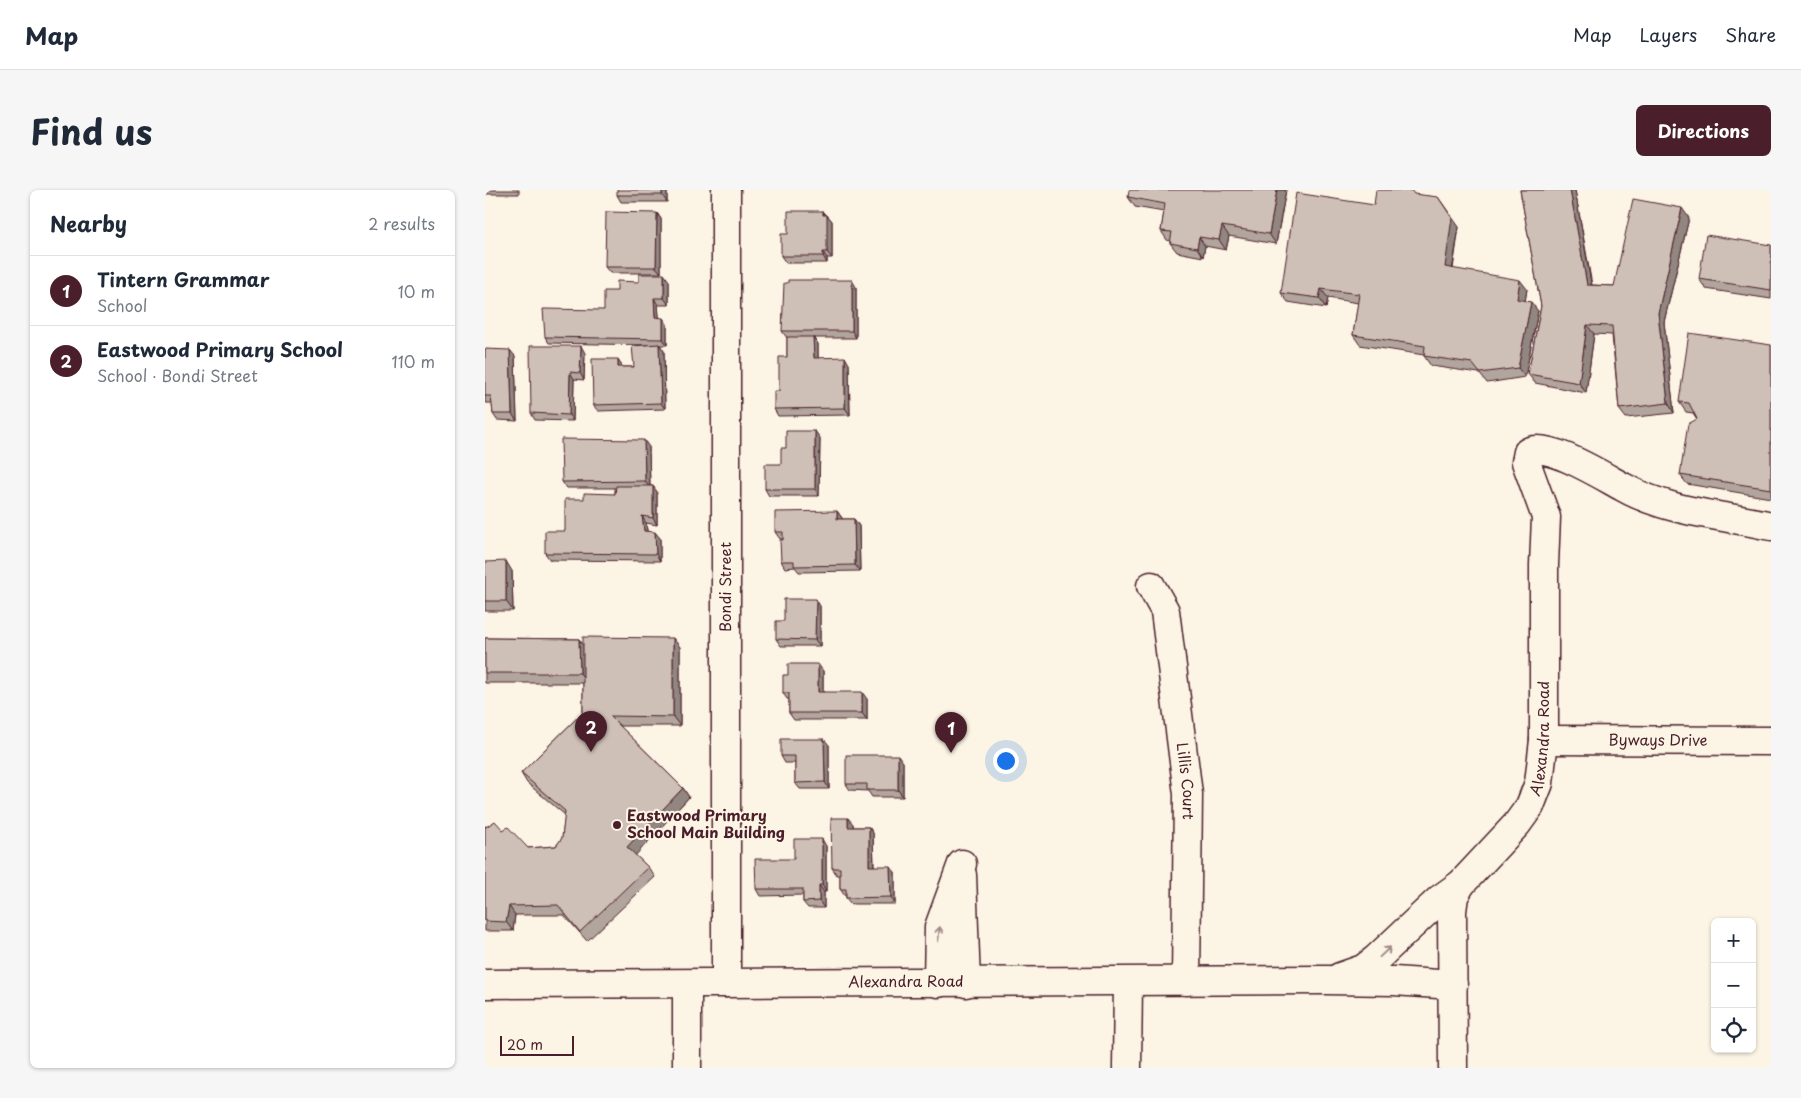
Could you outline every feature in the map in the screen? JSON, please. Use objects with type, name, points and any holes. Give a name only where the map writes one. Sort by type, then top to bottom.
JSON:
[{"type":"street","name":"Bondi Street","points":[[726,190],[726,984]]},
{"type":"street","name":"Alexandra Road","points":[[1326,980],[1363,969],[1440,899],[1461,884],[1517,824],[1530,806],[1540,776],[1544,740],[1544,565],[1546,516],[1527,462],[1528,452],[1531,450],[1557,454],[1650,501],[1771,526]]},
{"type":"street","name":"Lillis Court","points":[[1151,586],[1165,611],[1188,794],[1186,981]]},
{"type":"street","name":"Byways Drive","points":[[1544,740],[1771,741]]},
{"type":"street","points":[[938,983],[939,927],[962,864],[966,983]]},
{"type":"street","name":"Alexandra Road","points":[[485,984],[1326,980],[1394,981],[1453,985],[1451,912],[1455,896],[1461,884]]},
{"type":"street","points":[[1127,1068],[1128,982]]},
{"type":"street","points":[[687,984],[687,1068]]},
{"type":"street","points":[[1453,985],[1453,1068]]},
{"type":"building","points":[[617,190],[662,190],[662,195],[617,195]]},
{"type":"building","points":[[1129,190],[1277,190],[1269,234],[1222,226],[1219,240],[1199,237],[1197,248],[1170,243],[1172,232],[1161,231],[1165,204],[1128,197]]},
{"type":"building","points":[[1376,190],[1411,190],[1414,194],[1438,197],[1452,218],[1445,267],[1520,280],[1517,299],[1531,302],[1518,368],[1480,373],[1472,363],[1424,356],[1425,346],[1353,335],[1359,294],[1321,289],[1319,298],[1281,293],[1296,193],[1374,205]]},
{"type":"building","points":[[1520,190],[1570,190],[1587,285],[1614,286],[1633,199],[1682,208],[1658,313],[1668,403],[1619,409],[1612,326],[1587,325],[1579,383],[1528,374],[1541,306]]},
{"type":"building","points":[[788,211],[823,211],[823,215],[827,215],[827,252],[823,252],[823,256],[781,256],[781,234],[788,234]]},
{"type":"building","points":[[606,212],[657,213],[656,267],[605,267]]},
{"type":"building","points":[[1706,235],[1771,245],[1771,290],[1699,279]]},
{"type":"building","points":[[639,274],[664,274],[664,298],[654,298],[655,317],[663,318],[663,339],[545,337],[543,309],[604,310],[604,291],[617,291],[617,281],[639,282]]},
{"type":"building","points":[[788,280],[852,280],[852,331],[782,331],[784,283],[788,283]]},
{"type":"building","points":[[1689,333],[1771,345],[1771,489],[1680,475],[1688,424],[1697,419],[1689,403],[1679,402]]},
{"type":"building","points":[[787,337],[813,337],[814,358],[845,357],[845,408],[774,409],[774,391],[779,391],[779,357],[787,357]]},
{"type":"building","points":[[659,344],[661,403],[593,405],[592,359],[618,359],[618,367],[634,367],[632,346]]},
{"type":"building","points":[[530,346],[581,346],[580,373],[570,372],[569,415],[531,413]]},
{"type":"building","points":[[485,349],[510,350],[512,414],[493,414],[491,396],[485,396]]},
{"type":"building","points":[[786,431],[815,431],[815,489],[765,489],[765,464],[781,464],[781,448],[786,448]]},
{"type":"building","points":[[561,439],[644,440],[645,481],[562,482]]},
{"type":"building","points":[[616,486],[653,486],[653,518],[642,516],[644,531],[655,532],[656,554],[545,553],[545,531],[565,531],[565,499],[584,499],[584,493],[615,494]]},
{"type":"building","points":[[837,511],[837,519],[854,519],[855,565],[794,566],[794,561],[781,561],[780,540],[783,540],[783,532],[775,532],[775,512]]},
{"type":"building","points":[[506,561],[506,601],[485,601],[485,562]]},
{"type":"building","points":[[784,599],[816,599],[815,640],[776,639],[776,621],[784,621]]},
{"type":"building","name":"Eastwood Primary School Main Building","points":[[583,637],[673,638],[673,717],[610,716],[683,788],[627,847],[648,867],[580,932],[558,905],[509,906],[506,922],[485,921],[485,826],[495,821],[503,830],[508,827],[528,848],[556,846],[562,838],[565,811],[521,773],[583,712]]},
{"type":"building","points":[[485,638],[579,639],[580,673],[485,673]]},
{"type":"building","points":[[788,664],[818,664],[818,692],[862,692],[862,713],[789,713],[789,693],[783,693],[783,675],[788,675]]},
{"type":"building","points":[[781,739],[824,739],[825,782],[795,783],[795,756],[781,756]]},
{"type":"building","points":[[846,755],[898,755],[898,790],[867,790],[867,784],[846,784]]},
{"type":"building","points":[[831,818],[848,818],[848,827],[869,827],[869,866],[890,866],[891,897],[846,898],[846,889],[840,889],[840,868],[832,868]]},
{"type":"building","points":[[794,839],[822,839],[822,885],[819,885],[819,901],[803,902],[803,889],[756,889],[755,859],[794,859]]},
{"type":"place","name":"Eastwood Primary School","points":[[591,752]]},
{"type":"place","name":"Tintern Grammar","points":[[951,753]]},
{"type":"place","name":"Eastwood Primary School Main Building","points":[[617,825]]}]
